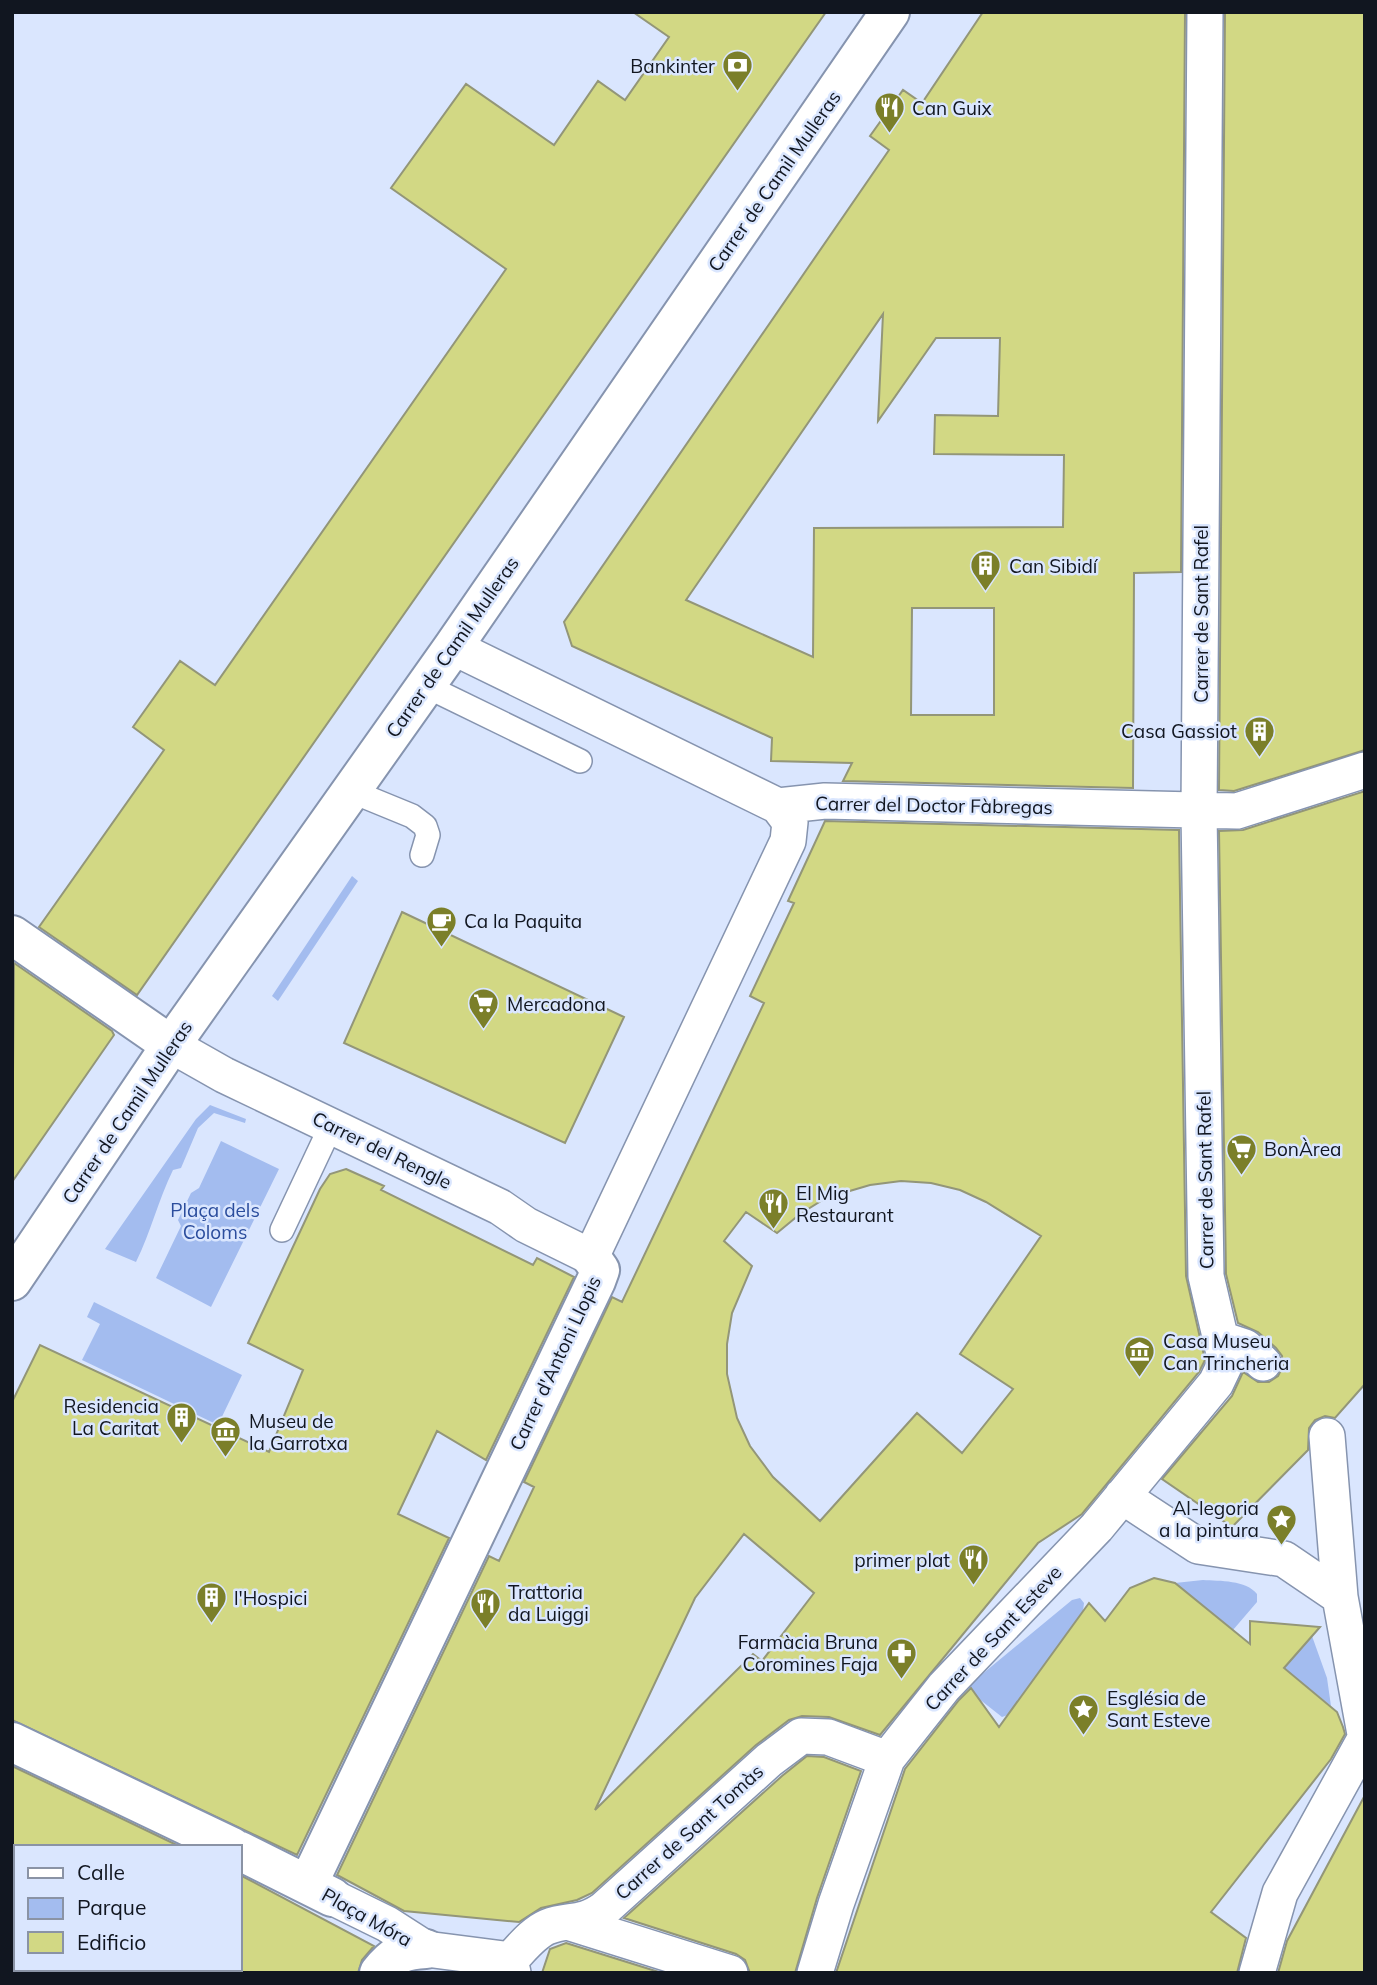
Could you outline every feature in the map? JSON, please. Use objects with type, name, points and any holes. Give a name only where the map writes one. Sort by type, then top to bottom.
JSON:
[{"type":"main road","name":"Carrer de Camil Mulleras","points":[[12,1281],[171,1045],[426,686],[890,12]]},
{"type":"main road","points":[[12,935],[171,1045]]},
{"type":"main road","name":"Carrer d'Antoni Llopis","points":[[320,1890],[596,1281],[600,1270],[591,1257]]},
{"type":"main road","points":[[12,1742],[228,1845]]},
{"type":"main road","points":[[242,1852],[320,1890]]},
{"type":"main road","points":[[379,1973],[395,1955],[404,1950],[426,1949]]},
{"type":"street","name":"Carrer de Sant Rafel","points":[[1205,12],[1199,812],[1206,1276],[1221,1339]]},
{"type":"street","points":[[453,647],[778,806]]},
{"type":"street","name":"Carrer del Doctor Fàbregas","points":[[778,806],[825,801],[1237,811],[1365,770]]},
{"type":"street","name":"Carrer d'Antoni Llopis","points":[[591,1257],[788,841],[790,822],[778,806]]},
{"type":"street","name":"Carrer del Rengle","points":[[171,1045],[224,1075],[509,1211],[526,1225],[591,1257]]},
{"type":"street","points":[[1221,1339],[1245,1347],[1263,1363]]},
{"type":"street","name":"Carrer de Sant Esteve","points":[[816,1973],[835,1904],[887,1759],[944,1687],[1097,1527],[1216,1383],[1226,1362],[1221,1339]]},
{"type":"street","points":[[1327,1436],[1352,1593],[1365,1734]]},
{"type":"street","points":[[1122,1496],[1198,1545],[1284,1559],[1352,1593]]},
{"type":"street","name":"Carrer de Sant Tomàs","points":[[512,1968],[544,1928],[590,1919],[604,1909],[769,1760],[801,1735],[828,1737],[887,1759]]},
{"type":"street","points":[[1256,1973],[1280,1893],[1365,1739]]},
{"type":"street","name":"Plaça Móra","points":[[320,1890],[387,1924],[426,1949],[512,1968]]},
{"type":"street","points":[[571,1923],[730,1973]]},
{"type":"lane","points":[[426,686],[580,761]]},
{"type":"lane","points":[[351,791],[419,820],[428,835],[422,855]]},
{"type":"lane","points":[[282,1230],[331,1126]]},
{"type":"green space","points":[[352,876],[358,881],[278,1001],[272,996]]},
{"type":"green space","points":[[210,1105],[246,1119],[245,1123],[214,1113],[198,1128],[181,1168],[173,1170],[136,1262],[105,1249],[196,1119]]},
{"type":"green space","name":"Plaça dels Coloms","points":[[221,1141],[279,1169],[211,1307],[156,1278],[181,1226],[178,1220],[191,1193],[199,1188]]},
{"type":"green space","points":[[94,1302],[242,1375],[218,1425],[82,1360],[100,1324],[87,1317]]},
{"type":"green space","points":[[1203,1580],[1232,1582],[1246,1586],[1257,1594],[1257,1602],[1233,1630],[1175,1583]]},
{"type":"green space","points":[[1080,1598],[1084,1603],[1083,1611],[1008,1715],[1002,1717],[969,1691],[969,1685],[1072,1600]]},
{"type":"green space","points":[[1312,1636],[1327,1678],[1331,1706],[1272,1659]]},
{"type":"building","points":[[633,12],[826,12],[137,995],[39,927],[164,750],[133,727],[180,661],[215,685],[506,269],[391,188],[466,84],[554,145],[598,81],[625,100],[669,37]]},
{"type":"building","points":[[983,12],[1185,12],[1181,572],[1134,573],[1133,788],[843,781],[852,763],[771,761],[772,738],[572,646],[564,622],[889,150],[870,136],[903,90],[922,103]],"holes":[[[883,314],[878,421],[936,338],[1000,338],[998,416],[935,415],[934,454],[1064,455],[1063,527],[814,528],[813,657],[686,600]],[[912,608],[994,608],[994,715],[911,715]]]},
{"type":"building","points":[[1225,12],[1365,12],[1365,750],[1234,791],[1219,790]]},
{"type":"building","points":[[1365,791],[1365,1384],[1335,1418],[1325,1416],[1315,1420],[1309,1428],[1308,1450],[1232,1527],[1162,1479],[1232,1396],[1243,1372],[1258,1382],[1269,1382],[1278,1376],[1283,1366],[1282,1356],[1276,1348],[1258,1332],[1238,1323],[1226,1274],[1219,831],[1243,830]]},
{"type":"building","points":[[825,821],[1179,830],[1186,1276],[1205,1360],[1199,1372],[1082,1514],[1038,1543],[880,1735],[829,1717],[802,1716],[789,1720],[756,1745],[592,1893],[577,1900],[541,1908],[519,1922],[404,1911],[337,1875],[489,1556],[499,1561],[534,1487],[524,1482],[612,1297],[622,1302],[764,1003],[750,996],[794,903],[788,901]],"holes":[[[901,1181],[931,1183],[960,1190],[986,1202],[1041,1236],[960,1354],[1013,1389],[962,1453],[917,1413],[820,1521],[773,1477],[750,1446],[737,1418],[727,1374],[727,1344],[732,1313],[752,1266],[724,1241],[746,1212],[777,1233],[826,1198],[870,1185]],[[744,1534],[814,1593],[762,1661],[753,1654],[595,1810],[695,1598]]]},
{"type":"building","points":[[402,912],[624,1017],[565,1143],[344,1043]]},
{"type":"building","points":[[14,963],[114,1035],[12,1182]]},
{"type":"building","name":"l'Hospici","points":[[346,1169],[384,1186],[381,1190],[533,1265],[537,1258],[574,1277],[486,1460],[437,1431],[398,1514],[449,1538],[297,1855],[12,1720],[12,1402],[40,1345],[269,1452],[303,1370],[248,1343],[320,1189],[330,1174]]},
{"type":"building","points":[[1154,1578],[1175,1583],[1250,1644],[1250,1621],[1320,1627],[1284,1668],[1337,1712],[1345,1734],[1331,1759],[1211,1912],[1246,1938],[1237,1973],[836,1973],[905,1769],[959,1700],[971,1688],[999,1727],[1089,1603],[1105,1621],[1130,1588]]},
{"type":"building","points":[[807,1756],[824,1757],[861,1771],[817,1898],[795,1973],[750,1973],[745,1960],[736,1954],[624,1918],[782,1776]]},
{"type":"building","points":[[12,1766],[177,1845],[14,1845],[12,1847]]},
{"type":"building","points":[[1365,1795],[1365,1973],[1278,1973],[1287,1941]]},
{"type":"building","points":[[242,1876],[374,1946],[362,1960],[358,1973],[240,1973]]},
{"type":"building","points":[[566,1943],[662,1973],[542,1973],[550,1949]]},
{"type":"place","name":"Bankinter","points":[[738,93]]},
{"type":"place","name":"Can Guix","points":[[889,135]]},
{"type":"place","name":"Can Sibidí","points":[[986,593]]},
{"type":"place","name":"Casa Gassiot","points":[[1260,758]]},
{"type":"place","name":"Ca la Paquita","points":[[441,948]]},
{"type":"place","name":"Mercadona","points":[[484,1031]]},
{"type":"place","name":"BonÀrea","points":[[1241,1176]]},
{"type":"place","name":"El Mig Restaurant","points":[[773,1231]]},
{"type":"place","name":"Casa Museu Can Trincheria","points":[[1140,1379]]},
{"type":"place","name":"Residencia La Caritat","points":[[182,1444]]},
{"type":"place","name":"Museu de la Garrotxa","points":[[226,1459]]},
{"type":"place","name":"Al-legoria a la pintura","points":[[1282,1546]]},
{"type":"place","name":"primer plat","points":[[973,1587]]},
{"type":"place","name":"l'Hospici","points":[[211,1625]]},
{"type":"place","name":"Trattoria da Luiggi","points":[[485,1630]]},
{"type":"place","name":"Farmàcia Bruna Coromines Faja","points":[[901,1680]]},
{"type":"place","name":"Església de Sant Esteve","points":[[1084,1736]]}]
